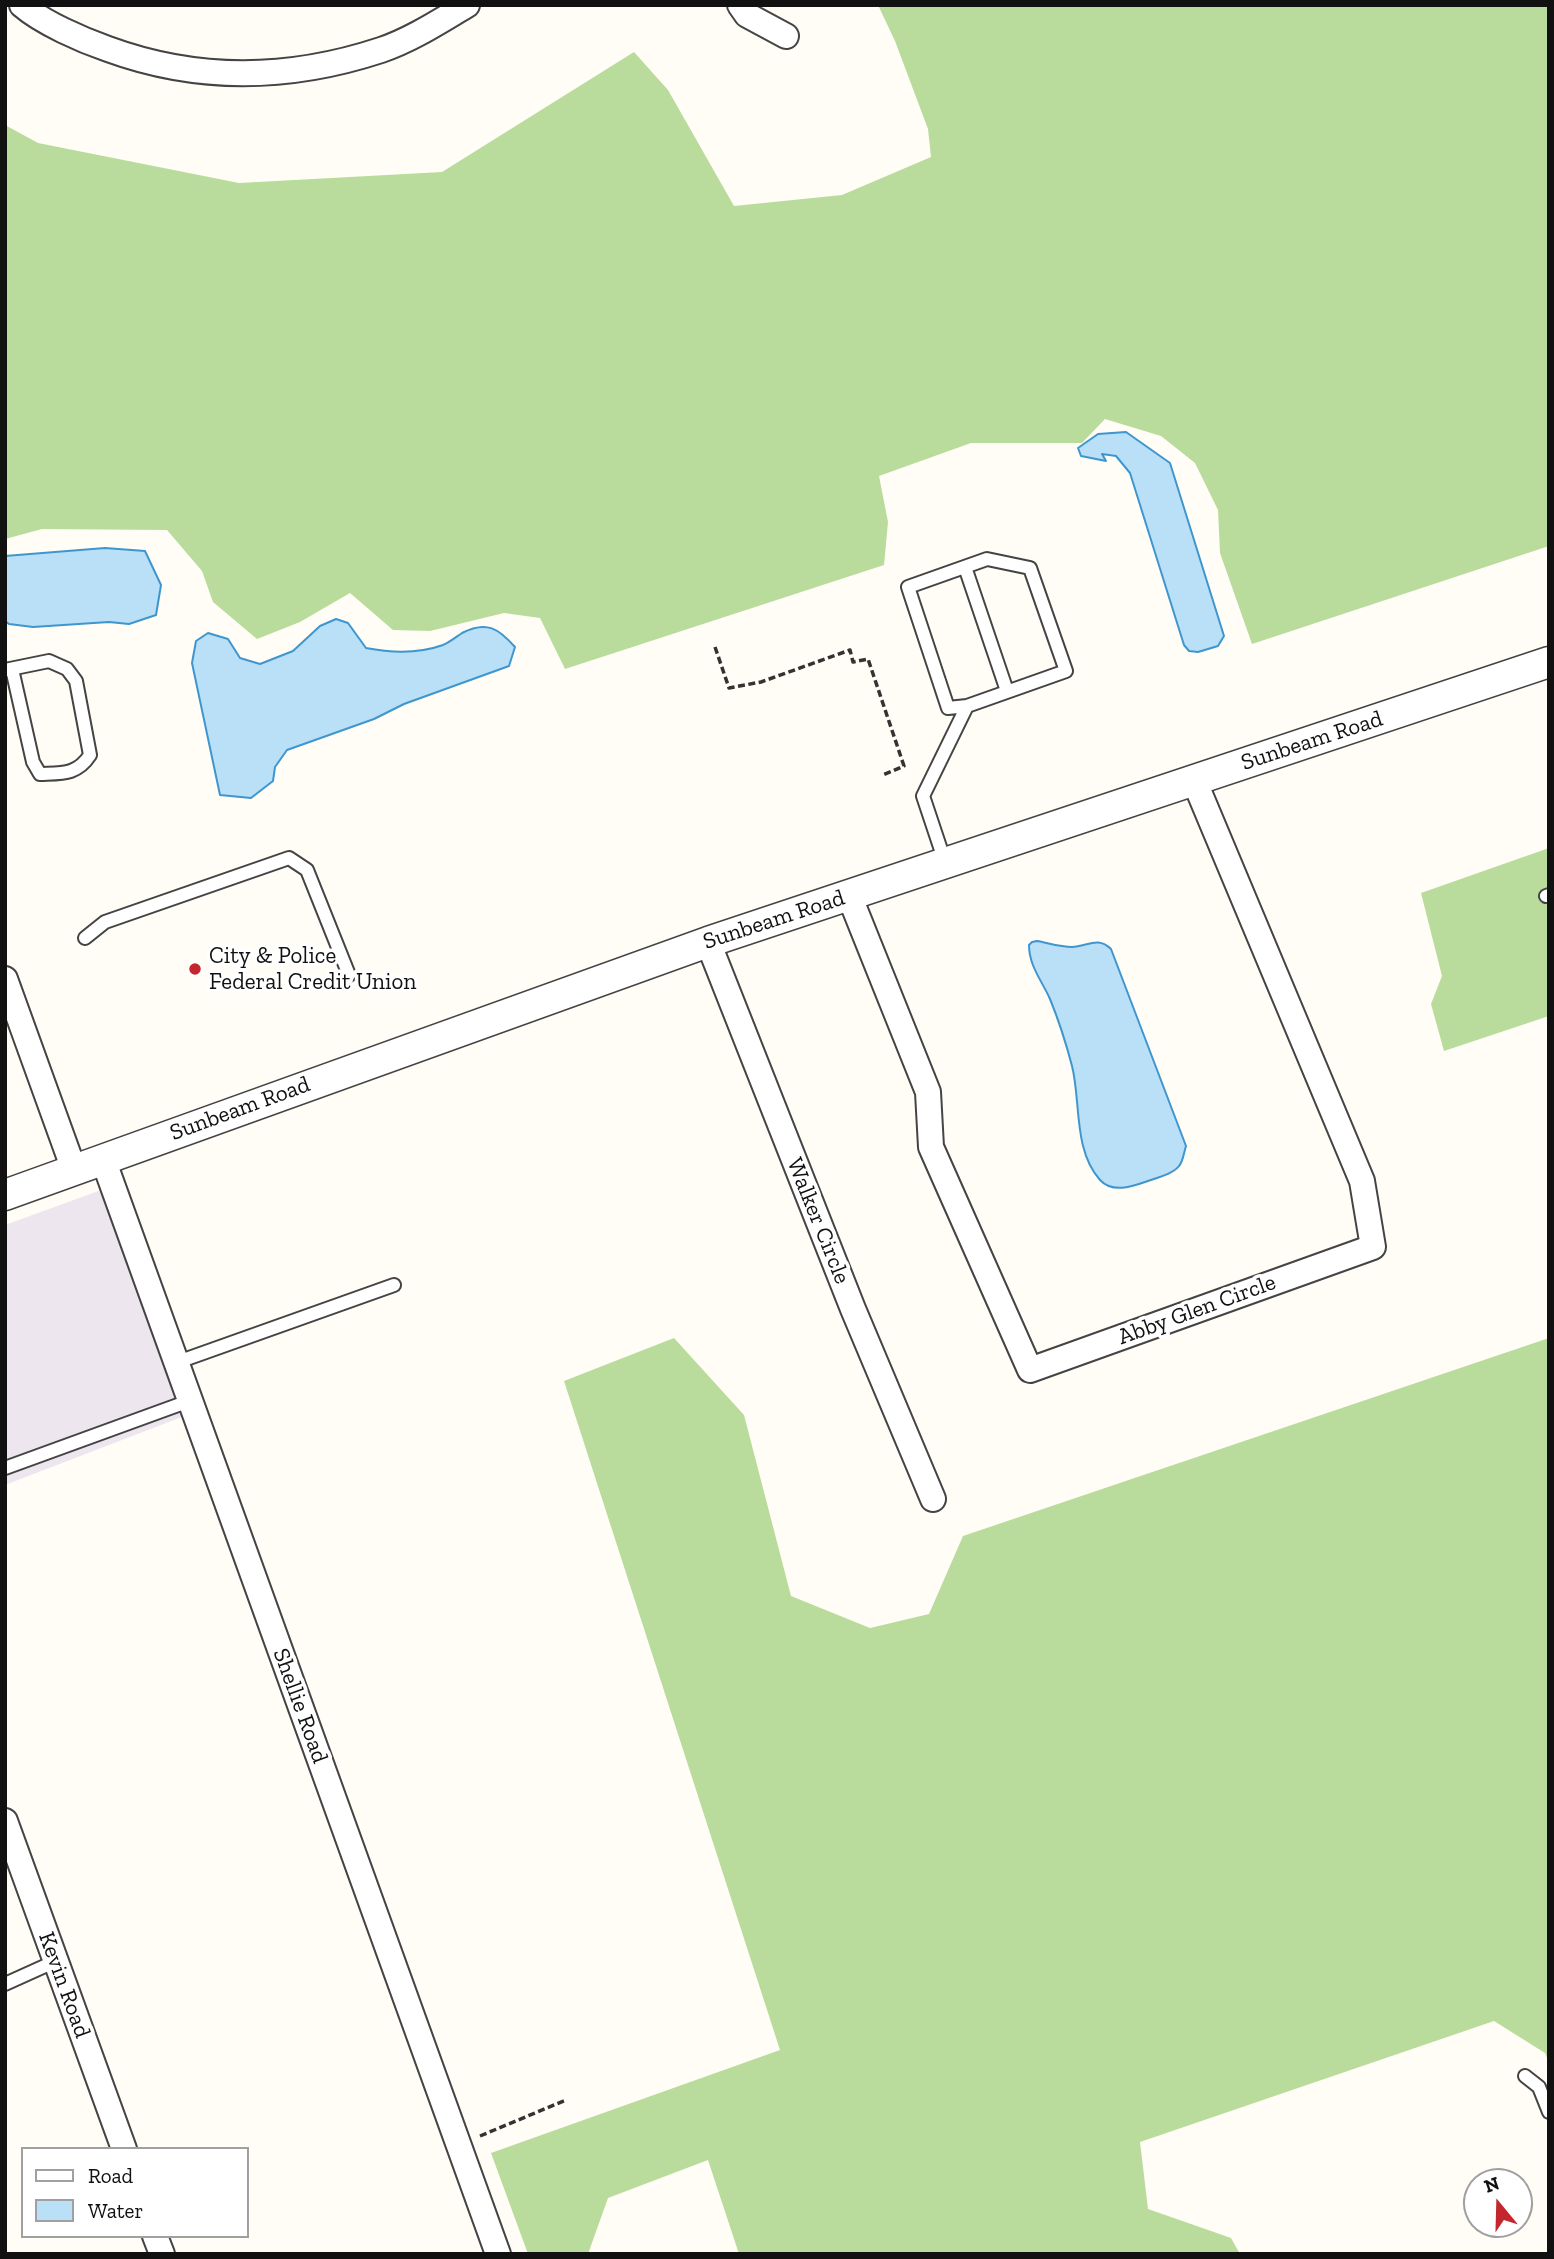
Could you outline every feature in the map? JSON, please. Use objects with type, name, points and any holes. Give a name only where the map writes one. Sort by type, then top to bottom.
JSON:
[{"type":"street","points":[[22,5],[88,42],[141,61],[195,72],[256,74],[317,67],[383,49],[441,21],[467,5]]},
{"type":"street","points":[[740,5],[747,15],[786,36]]},
{"type":"street","name":"Sunbeam Road","points":[[5,1195],[708,942],[1549,662]]},
{"type":"street","name":"Abby Glen Circle","points":[[849,895],[928,1092],[931,1147],[1030,1370],[1373,1247],[1362,1181],[1194,780]]},
{"type":"street","name":"Walker Circle","points":[[708,942],[853,1310],[933,1499]]},
{"type":"street","points":[[5,979],[74,1170]]},
{"type":"street","name":"Shellie Road","points":[[103,1159],[498,2254]]},
{"type":"street","name":"Kevin Road","points":[[5,1821],[123,2147]]},
{"type":"lane","points":[[987,559],[1030,568],[1066,671],[1007,691],[967,706],[948,708],[908,587],[987,559]]},
{"type":"lane","points":[[965,567],[1007,691]]},
{"type":"lane","points":[[49,661],[67,669],[76,681],[90,755],[83,766],[67,773],[40,774],[33,762],[9,670],[49,661]]},
{"type":"lane","points":[[945,863],[923,796],[967,706]]},
{"type":"lane","points":[[85,938],[105,922],[289,858],[307,870],[349,975]]},
{"type":"lane","points":[[175,1363],[394,1285]]},
{"type":"lane","points":[[5,1468],[189,1401]]},
{"type":"lane","points":[[5,1984],[56,1961]]},
{"type":"lane","points":[[1525,2076],[1539,2087],[1549,2112]]},
{"type":"path","points":[[715,647],[729,688],[761,682],[850,650],[853,662],[868,659],[904,766],[883,775]]},
{"type":"path","points":[[459,2145],[566,2100]]},
{"type":"shaded area","points":[[123,1182],[200,1410],[5,1485],[5,1225]]},
{"type":"green space","points":[[878,5],[1549,5],[1549,546],[1252,644],[1220,553],[1218,510],[1195,463],[1161,436],[1105,419],[1082,443],[971,443],[879,476],[888,522],[884,565],[565,669],[540,618],[504,613],[430,631],[393,630],[350,593],[300,622],[257,639],[213,602],[202,571],[167,530],[42,529],[5,539],[5,125],[38,143],[239,183],[442,172],[634,52],[668,90],[734,206],[842,195],[931,157],[928,129],[895,41]]},
{"type":"green space","points":[[1549,848],[1549,1016],[1444,1051],[1431,1004],[1442,976],[1421,893]]},
{"type":"green space","points":[[674,1338],[744,1415],[791,1596],[870,1628],[929,1614],[963,1536],[1549,1338],[1549,2062],[1545,2053],[1494,2021],[1140,2142],[1148,2209],[1231,2238],[1240,2254],[739,2254],[708,2160],[608,2198],[588,2254],[528,2254],[491,2153],[780,2050],[564,1381]]},
{"type":"water","points":[[1126,432],[1170,463],[1224,636],[1218,646],[1198,652],[1189,651],[1184,645],[1130,473],[1116,456],[1102,454],[1106,461],[1081,456],[1078,448],[1098,434]]},
{"type":"water","points":[[105,548],[145,551],[161,585],[156,615],[129,624],[109,622],[33,627],[5,621],[5,556]]},
{"type":"water","points":[[336,619],[348,623],[366,648],[376,650],[424,650],[443,645],[462,633],[479,627],[498,631],[515,647],[509,666],[287,750],[275,767],[273,781],[251,798],[220,795],[192,663],[196,641],[208,633],[228,639],[240,658],[260,664],[293,651],[320,626]]},
{"type":"water","points":[[1037,941],[1072,947],[1097,942],[1111,949],[1186,1146],[1180,1164],[1172,1172],[1134,1186],[1116,1188],[1100,1180],[1091,1168],[1079,1125],[1072,1066],[1050,999],[1031,960],[1029,945]]},
{"type":"place","name":"City & Police Federal Credit Union","points":[[195,969]]}]
